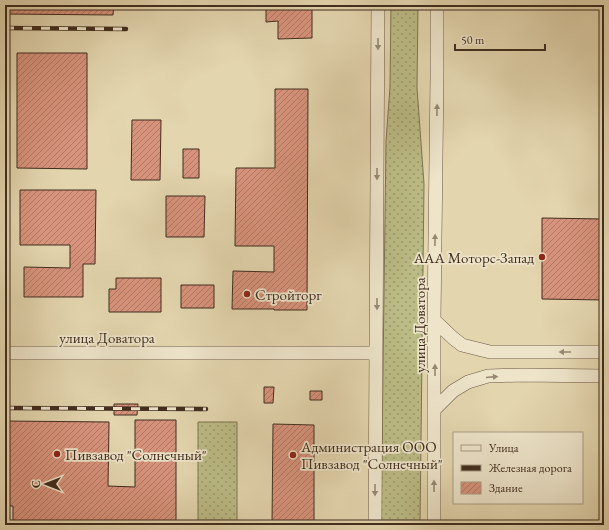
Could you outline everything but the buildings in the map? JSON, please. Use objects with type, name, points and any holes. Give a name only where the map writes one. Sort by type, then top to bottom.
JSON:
[{"type":"street","points":[[375,525],[378,5]]},
{"type":"street","name":"улица Доватора","points":[[434,525],[437,5]]},
{"type":"street","points":[[434,320],[462,345],[490,352],[604,352]]},
{"type":"street","name":"улица Доватора","points":[[5,352],[376,354]]},
{"type":"street","points":[[435,408],[453,391],[468,382],[488,376],[604,376]]},
{"type":"green space","points":[[391,5],[418,5],[417,88],[424,184],[420,525],[381,525],[386,141],[390,87]]},
{"type":"green space","points":[[198,422],[237,422],[237,525],[198,525]]},
{"type":"railway","points":[[5,28],[126,29]]},
{"type":"railway","points":[[5,408],[206,409]]},
{"type":"place","name":"ААА Моторс-Запад","points":[[542,257]]},
{"type":"place","name":"Стройторг","points":[[247,294]]},
{"type":"place","name":"Пивзавод \"Солнечный\"","points":[[57,454]]},
{"type":"place","name":"Администрация ООО Пивзавод \"Солнечный\"","points":[[293,455]]}]
